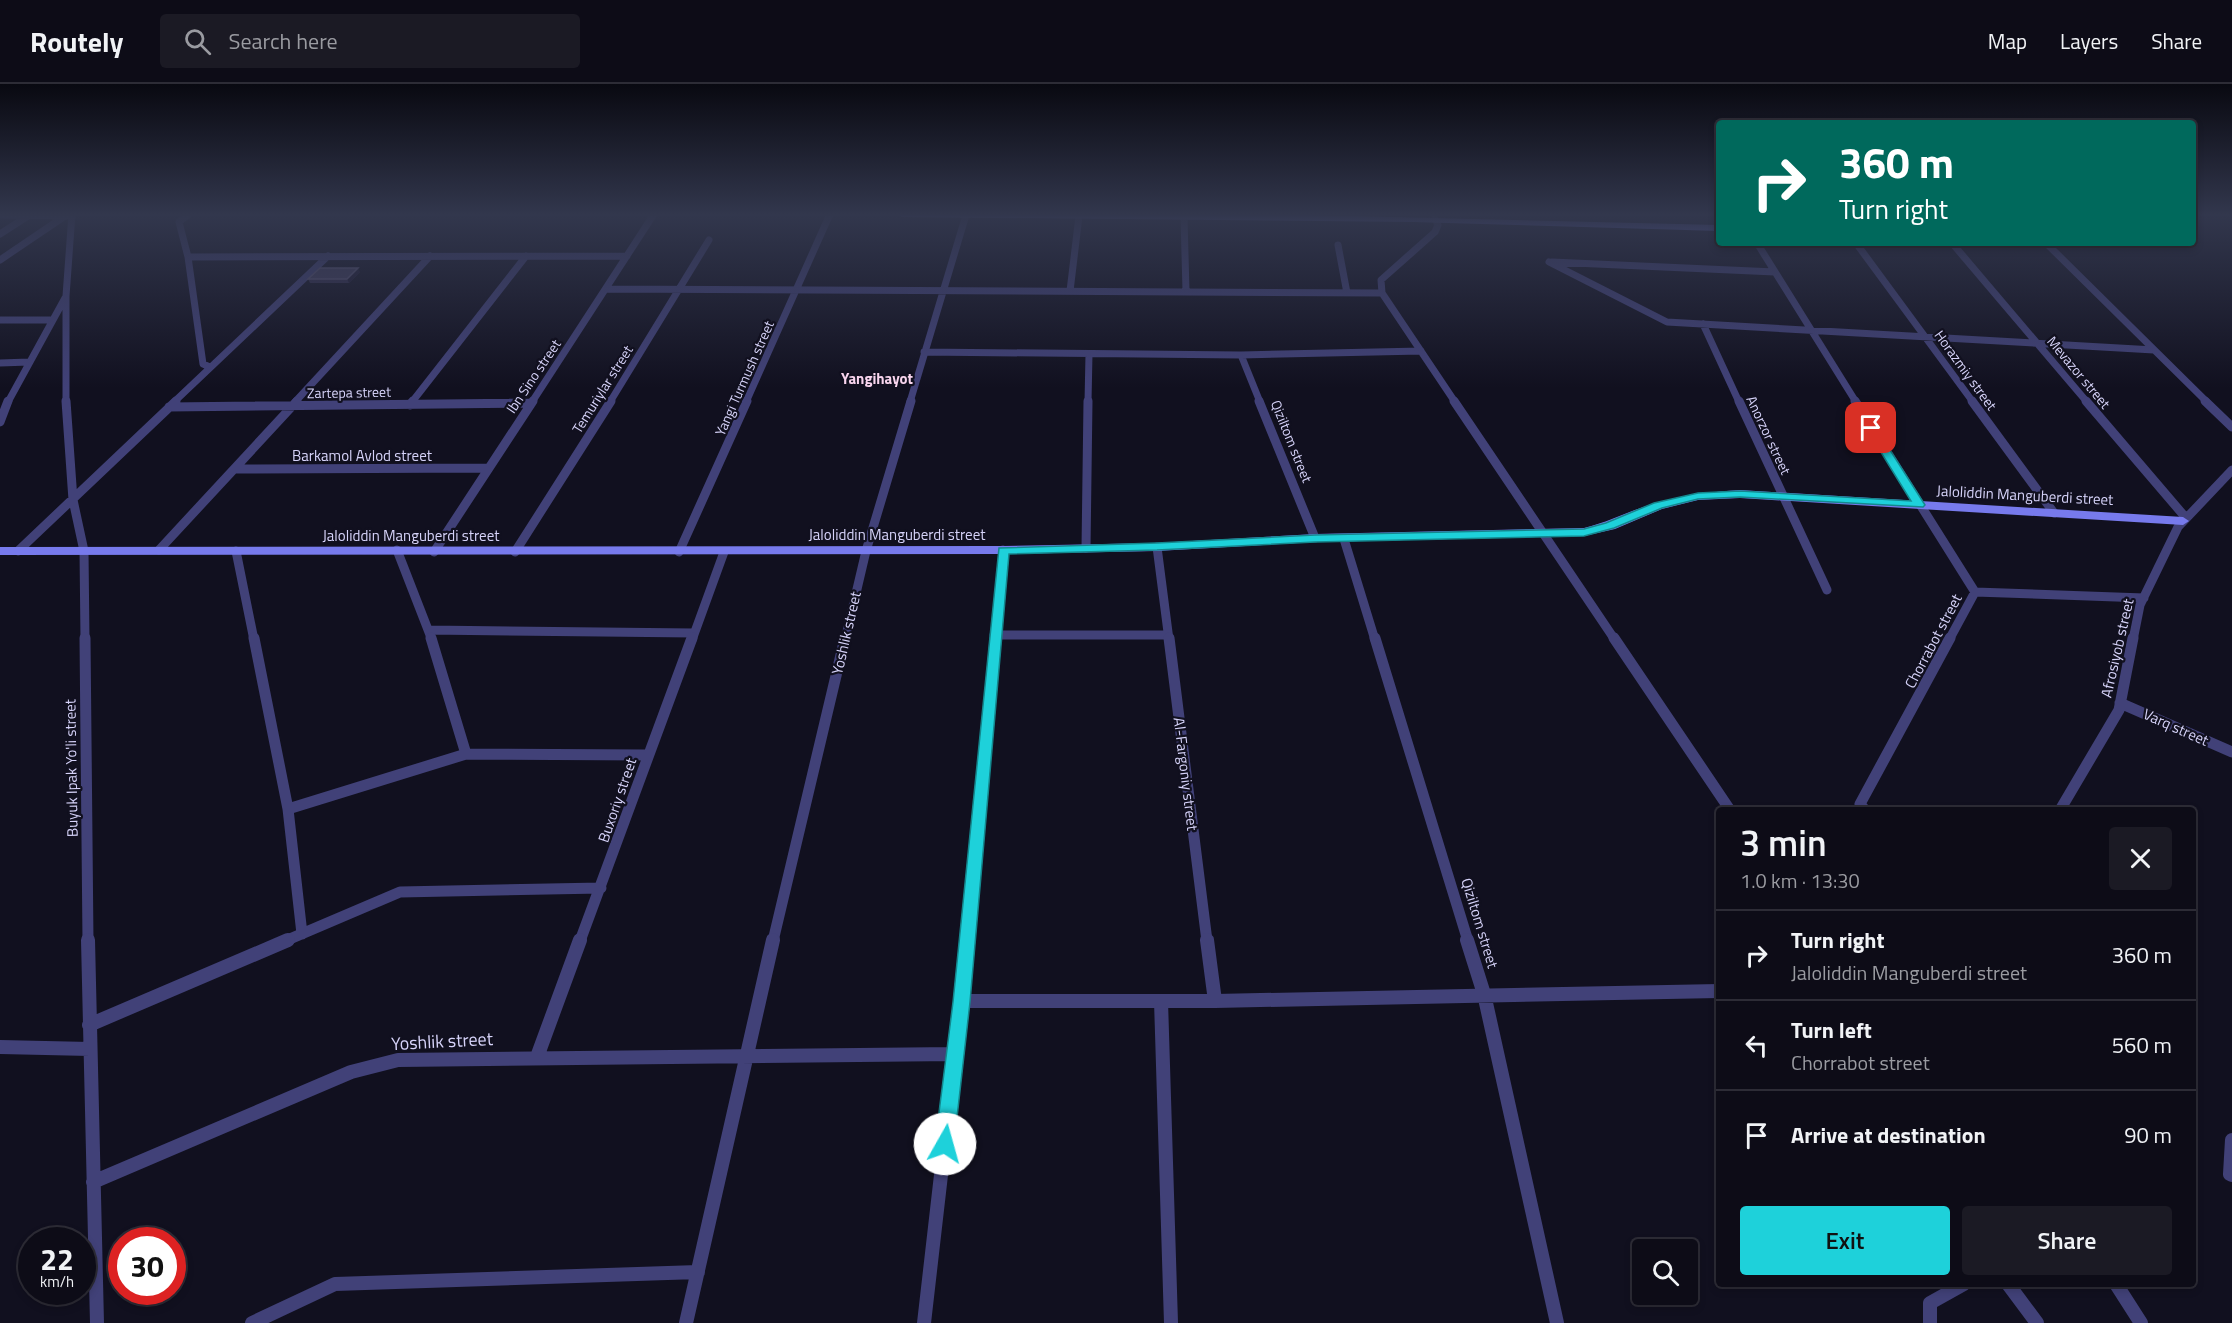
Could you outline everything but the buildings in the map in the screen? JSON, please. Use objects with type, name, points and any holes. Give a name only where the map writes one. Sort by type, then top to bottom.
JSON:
[{"type":"street","name":"Buyuk Ipak Yo'li street","points":[[67,272],[66,397],[73,500],[84,551],[89,1025],[97,1323]]},
{"type":"street","points":[[190,272],[203,364],[210,367]]},
{"type":"street","points":[[18,551],[311,272]]},
{"type":"street","points":[[159,550],[415,272]]},
{"type":"street","points":[[410,405],[514,272]]},
{"type":"street","name":"Ibn Sino street","points":[[434,552],[617,272]]},
{"type":"street","name":"Temuriylar street","points":[[515,552],[691,272]]},
{"type":"street","name":"Yangi Turmush street","points":[[679,552],[806,272]]},
{"type":"street","name":"Yoshlik street","points":[[686,1323],[745,1057],[866,551],[949,272]]},
{"type":"street","points":[[1070,291],[1072,272]]},
{"type":"street","points":[[1186,291],[1187,272]]},
{"type":"street","points":[[1343,272],[1347,293]]},
{"type":"street","points":[[1390,272],[1381,280],[1382,293],[1728,807]]},
{"type":"street","points":[[1568,272],[1667,322],[2154,350]]},
{"type":"street","points":[[1771,272],[1775,272]]},
{"type":"street","name":"Chorrabot street","points":[[1775,272],[1975,592],[1860,804],[1862,807]]},
{"type":"street","name":"Horazmiy street","points":[[1877,272],[2054,513]]},
{"type":"street","name":"Mevazor street","points":[[1977,272],[2185,519]]},
{"type":"street","points":[[2075,272],[2232,427]]},
{"type":"street","points":[[606,289],[1382,293]]},
{"type":"street","points":[[0,422],[10,396],[66,296]]},
{"type":"street","points":[[0,320],[52,320]]},
{"type":"street","name":"Anorzor street","points":[[1703,324],[1827,590]]},
{"type":"street","points":[[924,352],[1241,355],[1421,351]]},
{"type":"street","points":[[1086,548],[1089,354]]},
{"type":"street","name":"Qiziltom street","points":[[1241,355],[1315,538]]},
{"type":"street","points":[[0,363],[28,362]]},
{"type":"street","name":"Zartepa street","points":[[169,407],[530,403]]},
{"type":"street","name":"Barkamol Avlod street","points":[[235,469],[488,468]]},
{"type":"street","name":"Afrosiyob street","points":[[2062,807],[2119,710],[2140,605],[2178,526],[2232,470]]},
{"type":"street","name":"Jaloliddin Manguberdi street","points":[[0,551],[724,552],[1157,547],[1315,538],[1584,532],[1610,526],[1658,506],[1698,496],[1740,494],[2185,519]]},
{"type":"street","name":"Qiziltom street","points":[[1344,539],[1484,994],[1557,1323]]},
{"type":"street","name":"Al-Fargoniy street","points":[[1157,547],[1215,1000]]},
{"type":"street","points":[[397,550],[429,630],[466,754]]},
{"type":"street","points":[[924,1323],[962,1002],[1003,550]]},
{"type":"street","points":[[236,551],[288,809],[302,934]]},
{"type":"street","name":"Buxoriy street","points":[[537,1057],[724,552]]},
{"type":"street","points":[[1975,592],[2144,598]]},
{"type":"street","points":[[429,630],[694,633]]},
{"type":"street","points":[[994,635],[1168,635]]},
{"type":"street","name":"Varq street","points":[[2120,703],[2232,752]]},
{"type":"street","points":[[288,809],[466,754],[648,755]]},
{"type":"street","points":[[89,1025],[400,892],[601,888]]},
{"type":"street","points":[[962,1002],[1161,1001],[1716,991]]},
{"type":"street","points":[[1161,1001],[1171,1323]]},
{"type":"street","points":[[0,1047],[90,1049]]},
{"type":"street","name":"Yoshlik street","points":[[93,1182],[351,1072],[398,1060],[955,1054]]},
{"type":"street","points":[[2232,1140],[2230,1174],[2232,1175]]},
{"type":"street","points":[[252,1323],[335,1284],[698,1272]]},
{"type":"street","points":[[1930,1323],[1930,1304],[1959,1287]]},
{"type":"street","points":[[2010,1287],[2037,1323]]},
{"type":"street","points":[[2118,1287],[2141,1323]]},
{"type":"district","name":"Yangihayot","points":[[877,378]]},
{"type":"route","points":[[945,1144],[962,1002],[1003,550],[1157,547],[1315,538],[1584,532],[1610,526],[1658,506],[1698,496],[1740,494],[1919,505],[1871,428]]}]
